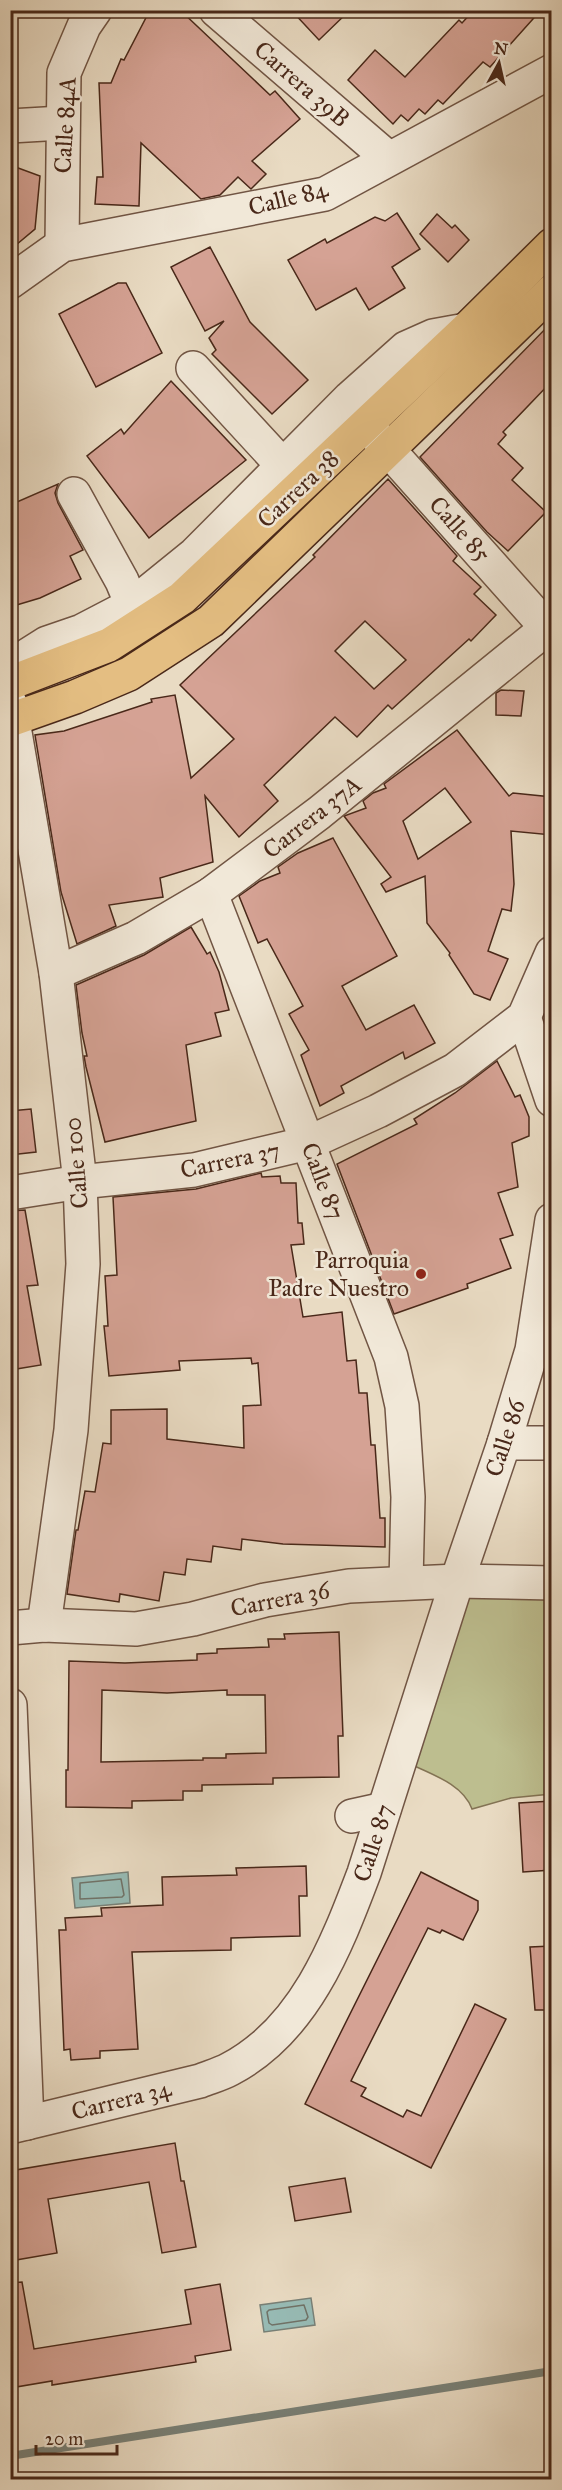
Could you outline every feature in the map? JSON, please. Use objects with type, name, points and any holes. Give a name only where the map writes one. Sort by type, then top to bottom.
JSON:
[{"type":"main road","name":"Carrera 38","points":[[10,682],[109,645],[182,597],[466,330],[552,245]]},
{"type":"main road","name":"Carrera 38","points":[[11,714],[75,697],[129,674],[211,621],[552,291]]},
{"type":"street","name":"Calle 84A","points":[[62,245],[64,73],[84,26],[95,10]]},
{"type":"street","name":"Carrera 39B","points":[[216,10],[388,158]]},
{"type":"street","name":"Calle 84","points":[[10,282],[62,245],[325,194],[552,71]]},
{"type":"street","points":[[10,126],[62,123]]},
{"type":"street","points":[[10,682],[28,655],[47,643],[82,631],[132,605],[195,554],[350,398],[406,348],[433,336],[466,330]]},
{"type":"street","points":[[193,368],[273,455],[285,465]]},
{"type":"street","name":"Calle 85","points":[[366,425],[549,632]]},
{"type":"street","points":[[74,494],[122,581],[132,605]]},
{"type":"street","name":"Carrera 37A","points":[[56,973],[136,938],[211,894],[319,813],[549,632]]},
{"type":"street","name":"Calle 100","points":[[11,714],[56,973],[80,1182],[83,1264],[71,1430],[44,1625]]},
{"type":"street","name":"Calle 87","points":[[211,894],[393,1366],[402,1406],[408,1497],[406,1582]]},
{"type":"street","points":[[551,956],[524,1017],[552,1100]]},
{"type":"street","name":"Carrera 37","points":[[10,1193],[80,1182],[194,1170],[308,1143],[378,1111],[455,1070],[524,1017]]},
{"type":"street","name":"Calle 86","points":[[457,1581],[504,1443],[532,1350],[547,1282],[552,1220]]},
{"type":"street","points":[[504,1443],[552,1443]]},
{"type":"street","name":"Calle 87","points":[[230,2069],[280,2031],[299,2008],[346,1921],[457,1581]]},
{"type":"street","name":"Carrera 36","points":[[10,1628],[44,1625],[136,1629],[193,1619],[265,1600],[349,1586],[457,1581],[552,1583]]},
{"type":"street","points":[[10,1705],[22,1869],[19,2125]]},
{"type":"street","points":[[352,1816],[384,1809]]},
{"type":"street","name":"Carrera 34","points":[[19,2125],[200,2080],[230,2069]]},
{"type":"green space","points":[[464,1597],[551,1597],[551,1794],[511,1798],[472,1809],[468,1800],[454,1786],[408,1763]]},
{"type":"water","points":[[128,1872],[130,1903],[75,1908],[72,1878]]},
{"type":"water","points":[[311,2298],[315,2325],[264,2332],[260,2305]]},
{"type":"building","points":[[150,10],[180,10],[270,95],[275,91],[300,119],[252,161],[266,174],[251,189],[238,177],[220,195],[201,199],[141,143],[139,206],[95,204],[97,177],[103,177],[99,83],[111,83],[121,59],[124,60]]},
{"type":"building","points":[[291,10],[350,10],[319,40]]},
{"type":"building","points":[[474,10],[541,10],[490,67],[483,62],[443,104],[438,100],[425,114],[419,109],[408,121],[401,115],[393,124],[348,80],[375,50],[405,77],[459,20],[462,23]]},
{"type":"building","points":[[10,165],[40,176],[35,229],[10,250]]},
{"type":"building","points":[[397,213],[420,249],[392,267],[405,288],[369,310],[356,288],[316,310],[288,260],[325,239],[327,243],[375,217],[385,221]]},
{"type":"building","points":[[437,214],[452,228],[455,225],[469,240],[448,262],[420,234]]},
{"type":"building","points":[[210,247],[250,322],[308,380],[272,414],[212,354],[216,350],[209,338],[224,321],[205,331],[171,267]]},
{"type":"building","points":[[118,283],[126,283],[162,353],[96,387],[59,314]]},
{"type":"building","points":[[552,322],[552,381],[503,432],[506,435],[498,444],[523,468],[512,480],[546,512],[508,551],[487,532],[420,457]]},
{"type":"building","points":[[171,381],[246,460],[149,538],[87,456],[121,429],[124,434]]},
{"type":"building","points":[[388,479],[457,556],[453,561],[481,587],[474,594],[496,615],[471,641],[469,639],[392,709],[388,705],[357,737],[335,717],[264,785],[278,801],[239,837],[205,796],[213,862],[160,878],[163,897],[109,905],[116,926],[77,944],[61,892],[35,735],[64,731],[152,702],[151,699],[175,695],[191,778],[234,739],[180,685],[315,557],[313,555]],"holes":[[[365,621],[406,660],[374,689],[335,651]]]},
{"type":"building","points":[[58,484],[55,493],[58,503],[83,550],[70,556],[81,579],[40,598],[10,607],[10,505]]},
{"type":"building","points":[[501,690],[524,691],[521,716],[496,715],[496,693]]},
{"type":"building","points":[[457,730],[509,796],[513,793],[552,797],[552,835],[511,831],[514,884],[511,911],[502,909],[488,951],[508,959],[490,1000],[474,994],[449,955],[450,953],[427,923],[425,876],[386,892],[381,884],[391,877],[344,816],[366,808],[363,801],[373,793],[386,788],[384,784]],"holes":[[[445,788],[471,822],[418,859],[403,821]]]},
{"type":"building","points":[[333,838],[397,956],[342,986],[366,1030],[414,1005],[435,1043],[405,1059],[403,1052],[341,1086],[344,1093],[320,1106],[301,1055],[309,1050],[289,1014],[303,1006],[267,939],[258,943],[239,896],[260,881],[280,873],[278,867],[298,853]]},
{"type":"building","points":[[191,927],[207,954],[210,952],[219,972],[229,1010],[215,1013],[221,1036],[186,1045],[196,1121],[105,1142],[86,1067],[84,1056],[87,1056],[76,985],[144,955]]},
{"type":"building","points":[[497,1061],[515,1097],[520,1095],[529,1117],[529,1136],[512,1143],[518,1187],[498,1193],[513,1235],[500,1239],[511,1268],[467,1284],[468,1288],[394,1314],[337,1164],[417,1124],[414,1119],[455,1093]]},
{"type":"building","points":[[31,1109],[36,1152],[10,1155],[10,1111]]},
{"type":"building","points":[[261,1173],[262,1177],[280,1176],[281,1183],[296,1183],[298,1223],[302,1223],[304,1244],[291,1245],[303,1317],[342,1312],[347,1361],[356,1360],[359,1393],[367,1393],[371,1445],[375,1445],[380,1518],[385,1518],[385,1547],[283,1544],[242,1539],[241,1550],[213,1546],[211,1562],[187,1559],[185,1575],[164,1572],[159,1601],[120,1594],[119,1602],[67,1594],[76,1530],[78,1530],[85,1491],[95,1492],[103,1443],[111,1444],[111,1410],[167,1409],[167,1439],[244,1448],[243,1406],[261,1405],[258,1363],[252,1364],[251,1358],[179,1361],[180,1370],[109,1376],[104,1326],[108,1326],[105,1276],[117,1275],[113,1197],[196,1189]]},
{"type":"building","points":[[25,1210],[38,1285],[27,1286],[41,1365],[10,1370],[10,1211]]},
{"type":"building","points":[[339,1632],[343,1736],[338,1736],[339,1777],[273,1778],[273,1784],[202,1785],[202,1791],[183,1791],[183,1800],[132,1801],[132,1808],[66,1807],[69,1661],[125,1663],[197,1660],[197,1654],[217,1653],[217,1649],[269,1647],[268,1639],[285,1639],[284,1634]],"holes":[[[102,1690],[167,1693],[227,1690],[227,1695],[265,1695],[266,1753],[226,1754],[226,1758],[203,1758],[203,1760],[101,1762]]]},
{"type":"building","points":[[552,1801],[552,1870],[523,1872],[519,1803]]},
{"type":"building","points":[[306,1866],[307,1896],[299,1896],[300,1936],[231,1938],[231,1950],[132,1952],[138,2049],[100,2051],[100,2058],[71,2060],[70,2049],[64,2050],[59,1930],[66,1930],[65,1918],[102,1916],[101,1908],[163,1905],[162,1877],[237,1875],[236,1868]]},
{"type":"building","points":[[421,1872],[478,1901],[478,1910],[463,1940],[442,1930],[440,1933],[428,1928],[351,2081],[366,2088],[361,2096],[403,2117],[407,2110],[421,2116],[475,2004],[506,2019],[431,2168],[305,2104]]},
{"type":"building","points":[[552,1946],[552,2010],[535,2010],[530,1947]]},
{"type":"building","points":[[175,2143],[196,2247],[162,2253],[149,2182],[48,2199],[57,2253],[10,2261],[10,2171]]},
{"type":"building","points":[[345,2178],[351,2212],[295,2221],[289,2187]]},
{"type":"building","points":[[22,2282],[34,2349],[191,2324],[185,2290],[220,2284],[231,2350],[195,2356],[196,2362],[52,2385],[52,2381],[10,2388],[10,2283]]},
{"type":"waterway","points":[[10,2456],[552,2371]]},
{"type":"place","name":"Parroquia Padre Nuestro","points":[[421,1274]]}]
